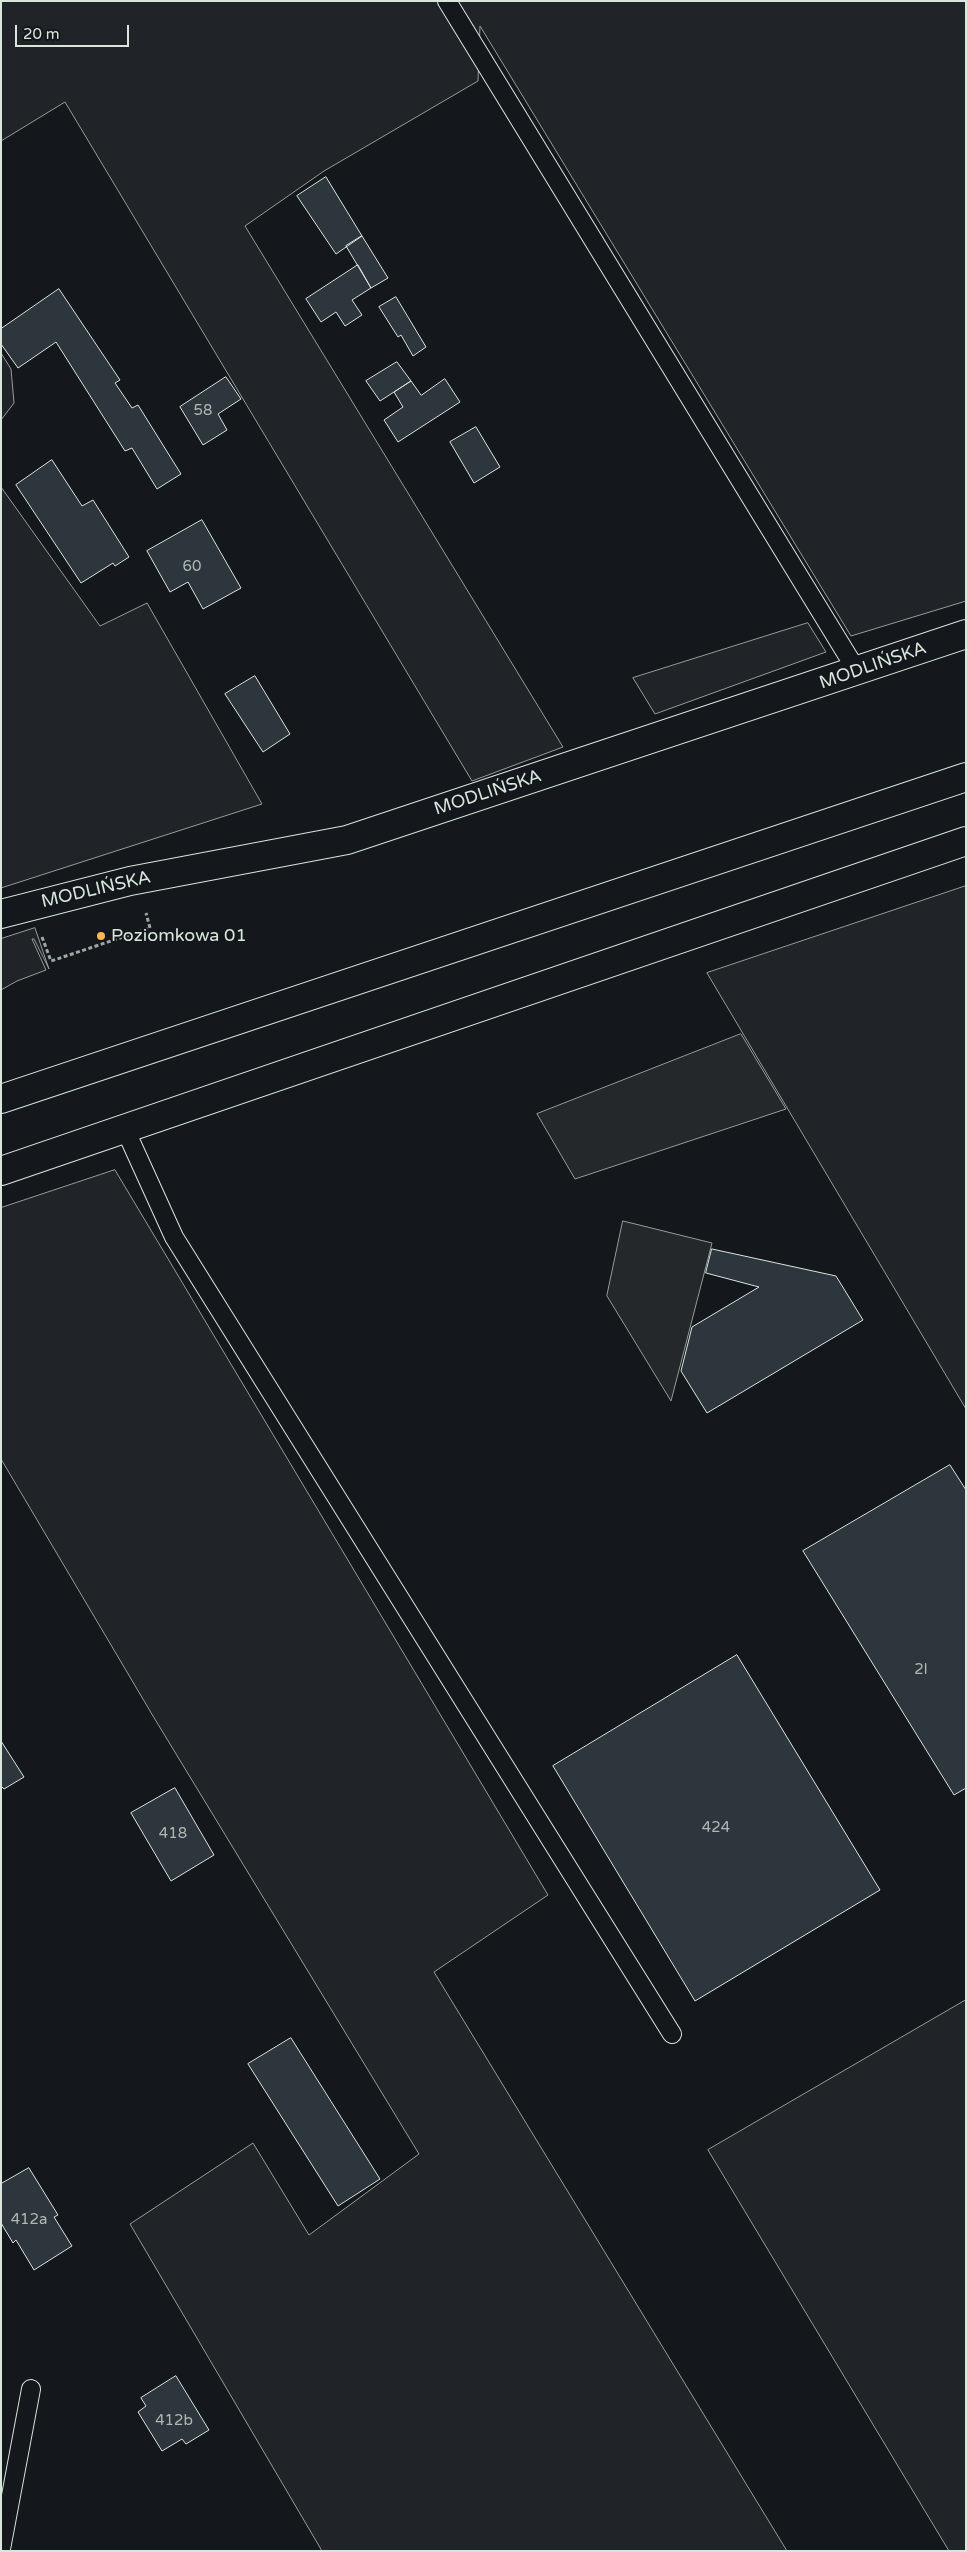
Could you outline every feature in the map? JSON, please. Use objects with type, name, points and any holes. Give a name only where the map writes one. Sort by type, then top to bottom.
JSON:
[{"type":"main road","name":"MODLIŃSKA","points":[[1,914],[135,880],[347,840],[966,634]]},
{"type":"main road","points":[[1,1099],[966,777]]},
{"type":"main road","points":[[1,1171],[966,841]]},
{"type":"lane","points":[[447,1],[857,671]]},
{"type":"lane","points":[[125,1128],[174,1237],[672,2034]]},
{"type":"lane","points":[[1,2549],[31,2389]]},
{"type":"path","points":[[31,906],[51,961],[150,928],[135,880]]},
{"type":"shaded area","points":[[1,1],[966,1],[966,601],[851,636],[480,26],[478,81],[324,171],[245,226],[563,747],[472,781],[65,102],[1,141]]},
{"type":"shaded area","points":[[1,353],[11,369],[14,403],[1,420]]},
{"type":"shaded area","points":[[1,487],[100,626],[147,603],[262,804],[1,888]]},
{"type":"shaded area","points":[[808,623],[826,652],[655,714],[633,678]]},
{"type":"shaded area","points":[[966,886],[966,1409],[707,973]]},
{"type":"shaded area","points":[[35,928],[49,969],[34,939],[32,939],[46,970],[17,981],[1,990],[1,939]]},
{"type":"shaded area","points":[[741,1034],[786,1109],[575,1179],[537,1114]]},
{"type":"shaded area","points":[[115,1170],[548,1895],[434,1972],[787,2551],[322,2551],[130,2224],[253,2143],[309,2235],[419,2154],[153,1716],[1,1459],[1,1208]]},
{"type":"shaded area","points":[[623,1221],[712,1243],[671,1401],[607,1296]]},
{"type":"shaded area","points":[[966,2000],[966,2551],[949,2551],[708,2150]]},
{"type":"building","points":[[326,177],[362,236],[336,254],[297,196]]},
{"type":"building","points":[[362,236],[388,278],[371,288],[346,246]]},
{"type":"building","points":[[358,265],[371,288],[352,300],[362,315],[345,326],[336,312],[321,322],[306,299]]},
{"type":"building","points":[[59,289],[120,380],[115,383],[132,408],[138,405],[181,474],[157,489],[132,448],[125,451],[56,342],[18,368],[1,344],[1,329]]},
{"type":"building","points":[[396,297],[426,347],[413,356],[401,335],[398,337],[379,307]]},
{"type":"building","points":[[397,362],[411,381],[380,401],[366,381]]},
{"type":"building","points":[[226,377],[241,399],[218,414],[227,430],[203,445],[180,407]]},
{"type":"building","points":[[445,379],[460,402],[398,442],[384,420],[403,407],[394,392],[411,381],[421,395]]},
{"type":"building","points":[[476,427],[500,467],[474,483],[450,442]]},
{"type":"building","points":[[52,460],[82,506],[93,500],[129,557],[115,566],[113,563],[81,583],[16,485]]},
{"type":"building","points":[[202,520],[241,588],[203,609],[188,582],[170,592],[147,551]]},
{"type":"building","points":[[255,676],[290,734],[263,752],[225,694]]},
{"type":"building","points":[[712,1249],[836,1276],[863,1320],[707,1413],[681,1371],[692,1327],[759,1287],[706,1273]]},
{"type":"building","points":[[950,1465],[966,1490],[966,1788],[954,1795],[803,1551]]},
{"type":"building","points":[[737,1655],[880,1890],[695,2001],[553,1766]]},
{"type":"building","points":[[1,1741],[24,1777],[4,1789],[1,1786]]},
{"type":"building","points":[[175,1788],[214,1855],[171,1881],[131,1813]]},
{"type":"building","points":[[291,2038],[380,2179],[338,2206],[248,2064]]},
{"type":"building","points":[[29,2168],[58,2215],[54,2217],[72,2246],[34,2270],[16,2240],[13,2243],[1,2223],[1,2184]]},
{"type":"building","points":[[176,2376],[209,2430],[186,2444],[182,2439],[162,2451],[138,2412],[146,2406],[141,2398]]},
{"type":"place","name":"Poziomkowa 01","points":[[101,936]]}]
